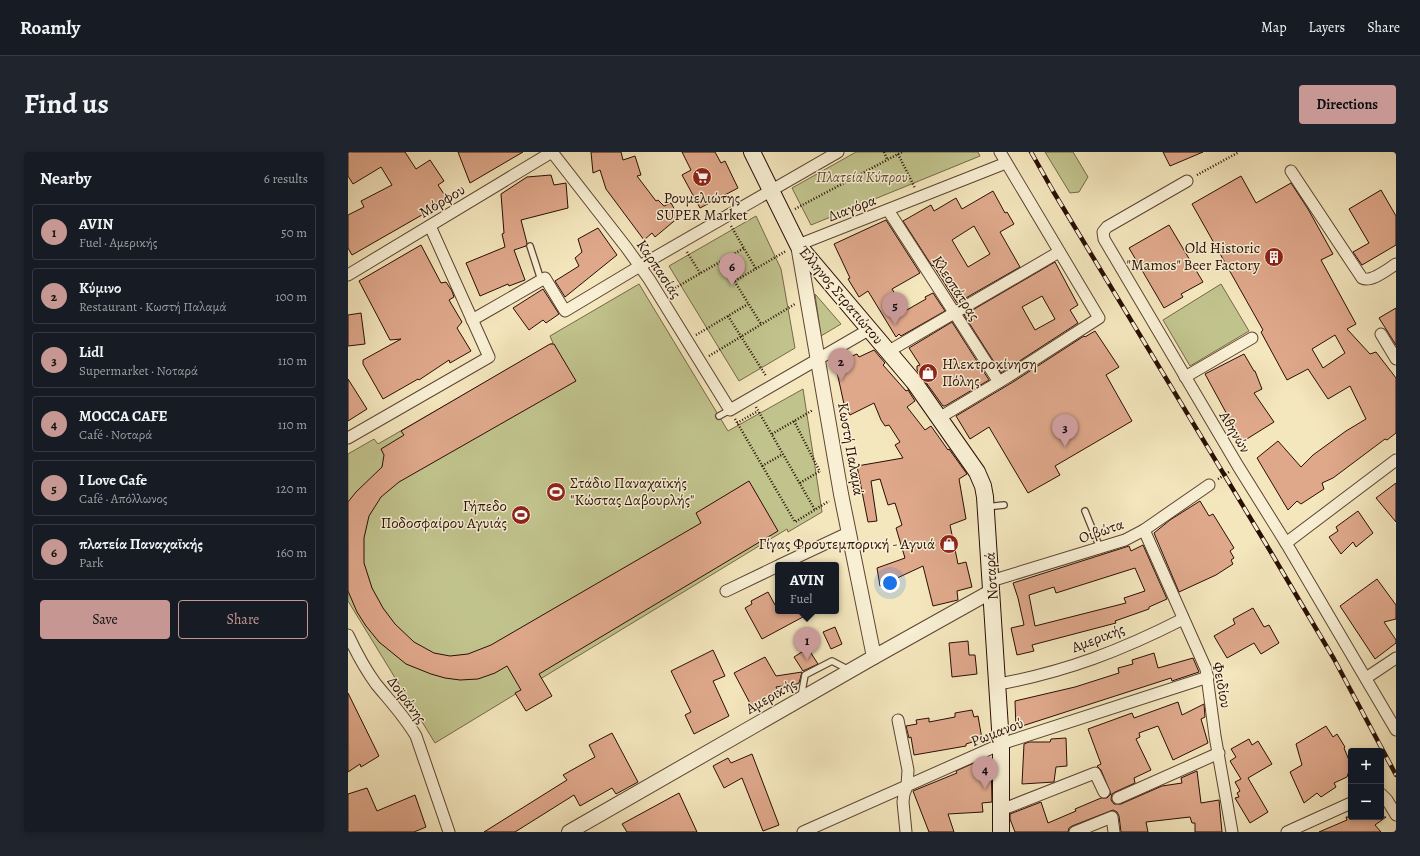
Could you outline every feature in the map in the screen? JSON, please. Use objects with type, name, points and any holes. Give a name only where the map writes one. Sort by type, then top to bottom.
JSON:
[{"type":"main road","name":"Έλληνος Στρατιώτου","points":[[752,152],[798,244],[889,350]]},
{"type":"main road","name":"Νοταρά","points":[[889,350],[940,418],[980,477],[983,486],[986,507],[1002,744],[1001,832]]},
{"type":"street","name":"Μόρφου","points":[[348,275],[552,152]]},
{"type":"street","name":"Καρπασίας","points":[[552,152],[640,266],[730,410]]},
{"type":"street","points":[[472,320],[543,279],[565,311],[838,152]]},
{"type":"street","points":[[940,418],[1099,318],[1000,152]]},
{"type":"street","name":"Διαγόρα","points":[[798,244],[920,198],[1006,163]]},
{"type":"street","points":[[1291,171],[1362,278],[1368,280],[1371,279],[1396,264]]},
{"type":"street","name":"Αθηνών","points":[[1187,181],[1107,227],[1103,236],[1185,377],[1286,543],[1396,730]]},
{"type":"street","name":"Κλεοπάτρας","points":[[888,210],[999,382]]},
{"type":"street","points":[[348,438],[489,357],[430,226]]},
{"type":"street","name":"Κωστή Παλαμά","points":[[798,244],[848,533],[874,657]]},
{"type":"street","points":[[889,350],[1059,252]]},
{"type":"street","points":[[730,410],[870,329]]},
{"type":"street","points":[[1381,334],[1396,359]]},
{"type":"street","points":[[1185,377],[1252,338]]},
{"type":"street","points":[[1286,543],[1396,460]]},
{"type":"street","name":"Οιβώτα","points":[[991,586],[1125,540],[1144,530],[1209,485]]},
{"type":"street","name":"Φειδίου","points":[[1144,530],[1183,619],[1200,653],[1208,677],[1232,832]]},
{"type":"street","points":[[787,562],[848,533]]},
{"type":"street","points":[[726,591],[775,568]]},
{"type":"street","name":"Αμερικής","points":[[574,831],[874,657],[991,586]]},
{"type":"street","name":"Αμερικής","points":[[998,684],[1040,676],[1103,656],[1183,619]]},
{"type":"street","name":"Δοϊράνης","points":[[348,635],[355,650],[371,676],[404,717],[413,731],[449,832]]},
{"type":"street","points":[[1366,678],[1396,658]]},
{"type":"street","name":"Ρωμανού","points":[[803,832],[1002,744],[1208,677]]},
{"type":"street","points":[[898,720],[908,770],[907,786],[903,802],[906,832]]},
{"type":"street","points":[[1118,798],[1219,753]]},
{"type":"street","points":[[1001,810],[1095,773],[1104,792]]},
{"type":"street","points":[[1384,797],[1396,815]]},
{"type":"street","points":[[1287,832],[1348,804]]},
{"type":"street","points":[[1075,832],[1112,818],[1114,832]]},
{"type":"lane","points":[[530,246],[543,279]]},
{"type":"lane","points":[[720,416],[730,410]]},
{"type":"lane","points":[[986,507],[1004,505]]},
{"type":"lane","points":[[1085,511],[1100,548]]},
{"type":"path","points":[[884,152],[887,159]]},
{"type":"path","points":[[783,215],[902,152]]},
{"type":"path","points":[[1187,181],[1239,152]]},
{"type":"path","points":[[898,154],[920,198]]},
{"type":"path","points":[[726,217],[756,269]]},
{"type":"path","points":[[682,242],[700,274]]},
{"type":"path","points":[[735,282],[798,244]]},
{"type":"path","points":[[660,297],[744,248]]},
{"type":"path","points":[[722,261],[762,324]]},
{"type":"path","points":[[700,362],[806,297]]},
{"type":"path","points":[[687,341],[748,304]]},
{"type":"path","points":[[728,316],[772,386]]},
{"type":"path","points":[[751,398],[815,510]]},
{"type":"path","points":[[772,434],[826,403]]},
{"type":"path","points":[[758,411],[737,423],[795,522],[841,494]]},
{"type":"path","points":[[794,421],[820,472]]},
{"type":"path","points":[[762,466],[783,454]]},
{"type":"path","points":[[800,483],[836,463]]},
{"type":"path","points":[[1209,485],[1238,466]]},
{"type":"green space","name":"Πλατεία Κύπρου","points":[[856,152],[978,152],[980,156],[811,225],[792,188]]},
{"type":"green space","points":[[1045,152],[1073,152],[1088,177],[1079,192],[1070,193]]},
{"type":"green space","points":[[756,216],[781,269],[795,348],[739,381],[669,266]]},
{"type":"green space","name":"Στάδιο Παναχαϊκής \"Κώστας Δαβουρλής\"","points":[[639,284],[728,431],[803,389],[822,512],[788,532],[787,529],[435,743],[348,601],[348,454],[374,439],[378,444],[553,343],[550,336]]},
{"type":"green space","points":[[1221,284],[1249,331],[1190,366],[1163,320]]},
{"type":"green space","points":[[815,294],[841,324],[821,336]]},
{"type":"building","points":[[348,152],[405,152],[416,169],[430,160],[444,181],[438,185],[448,200],[352,255],[348,248],[348,215],[364,207],[361,201],[392,185],[381,167],[353,184],[348,176]]},
{"type":"building","points":[[458,152],[523,152],[470,183]]},
{"type":"building","points":[[591,152],[621,152],[623,160],[635,156],[641,175],[637,176],[656,201],[658,200],[664,206],[671,203],[679,217],[655,237],[652,233],[644,240],[606,189],[600,170],[593,173]]},
{"type":"building","points":[[682,152],[715,152],[721,163],[725,161],[738,188],[700,208],[682,175],[691,170]]},
{"type":"building","points":[[1163,152],[1203,152],[1170,166]]},
{"type":"building","points":[[551,175],[554,185],[566,183],[568,208],[521,220],[527,243],[526,246],[514,250],[525,280],[509,286],[508,284],[480,296],[466,263],[505,247],[502,234],[504,233],[501,194],[527,177]]},
{"type":"building","points":[[1241,176],[1256,203],[1291,183],[1308,209],[1333,254],[1321,260],[1356,324],[1347,329],[1370,354],[1376,352],[1396,378],[1396,433],[1387,440],[1385,439],[1333,478],[1322,483],[1324,489],[1301,504],[1297,501],[1288,510],[1257,458],[1278,441],[1301,467],[1313,455],[1346,431],[1366,419],[1350,386],[1328,399],[1308,369],[1287,380],[1261,332],[1263,330],[1192,204]],"holes":[[[1335,335],[1345,353],[1323,368],[1312,349]]]},
{"type":"building","points":[[1381,190],[1396,216],[1396,245],[1362,265],[1353,252],[1369,243],[1349,209]]},
{"type":"building","points":[[993,191],[1005,213],[1007,212],[1014,224],[1000,232],[1020,267],[957,303],[903,221],[931,205],[934,211],[956,198],[962,209]],"holes":[[[974,226],[990,254],[968,267],[952,240]]]},
{"type":"building","points":[[886,220],[920,273],[892,289],[905,311],[926,299],[925,297],[933,293],[945,311],[901,336],[899,334],[896,337],[868,291],[859,297],[848,279],[850,278],[834,244]]},
{"type":"building","points":[[1169,225],[1203,282],[1181,294],[1183,297],[1164,308],[1129,248]]},
{"type":"building","points":[[598,228],[617,255],[565,297],[555,281],[579,266],[575,258],[582,252],[578,239]]},
{"type":"building","points":[[421,245],[441,283],[446,282],[452,291],[454,297],[449,300],[462,322],[457,328],[471,351],[450,363],[449,360],[419,380],[418,379],[383,399],[363,364],[363,360],[401,339],[390,340],[359,281]]},
{"type":"building","points":[[1055,262],[1078,305],[1070,310],[1078,323],[1001,373],[964,315]],"holes":[[[1042,296],[1055,319],[1035,330],[1022,307]]]},
{"type":"building","points":[[543,289],[559,314],[546,323],[543,320],[529,330],[513,308]]},
{"type":"building","points":[[1396,308],[1396,345],[1379,318]]},
{"type":"building","points":[[361,313],[365,344],[348,346],[348,315]]},
{"type":"building","points":[[952,322],[989,380],[943,406],[917,370],[917,366],[920,365],[909,348]]},
{"type":"building","points":[[1095,331],[1119,367],[1106,375],[1132,421],[1055,466],[1060,475],[1028,493],[989,427],[970,439],[956,416],[1013,382],[1084,336],[1085,337]]},
{"type":"building","points":[[550,344],[554,344],[576,381],[399,482],[381,497],[369,516],[364,538],[364,563],[372,588],[383,608],[395,624],[414,642],[434,653],[450,656],[468,654],[491,645],[701,523],[696,513],[749,481],[778,531],[539,674],[552,696],[526,711],[515,693],[521,690],[507,666],[495,673],[478,679],[460,680],[445,678],[406,664],[379,642],[357,612],[348,591],[348,502],[356,492],[382,467],[384,455],[381,449],[404,435],[401,431]]},
{"type":"building","points":[[874,350],[885,363],[883,365],[906,391],[908,390],[915,401],[907,407],[925,430],[931,426],[967,474],[959,479],[966,519],[950,525],[958,564],[966,562],[972,587],[957,591],[958,600],[933,606],[923,566],[880,586],[877,568],[905,558],[896,528],[902,525],[895,503],[888,505],[880,479],[871,481],[877,521],[868,522],[857,466],[903,458],[895,445],[900,442],[889,425],[885,426],[881,420],[874,403],[850,415],[844,404],[835,363],[857,354],[859,357]]},
{"type":"building","points":[[1244,354],[1255,371],[1262,389],[1254,393],[1274,422],[1242,442],[1205,374]]},
{"type":"building","points":[[348,379],[367,409],[348,421]]},
{"type":"building","points":[[1396,483],[1396,522],[1376,498]]},
{"type":"building","points":[[1200,501],[1209,516],[1213,514],[1234,548],[1230,551],[1234,558],[1231,560],[1233,564],[1216,575],[1179,592],[1154,533],[1170,520]]},
{"type":"building","points":[[1358,511],[1373,533],[1356,547],[1353,542],[1341,554],[1329,537],[1338,531],[1336,527]]},
{"type":"building","points":[[1143,545],[1167,599],[1149,607],[1149,609],[1115,621],[1116,623],[1032,645],[1034,651],[1017,655],[1011,628],[1024,625],[1013,583],[1129,546],[1131,551]],"holes":[[[1135,568],[1145,591],[1124,598],[1126,603],[1035,626],[1029,595],[1054,587],[1056,593]]]},
{"type":"building","points":[[1377,579],[1396,605],[1396,619],[1384,622],[1396,640],[1396,643],[1375,659],[1340,606]]},
{"type":"building","points":[[768,592],[775,605],[775,614],[808,614],[762,639],[745,608],[752,604],[751,601]]},
{"type":"building","points":[[1253,608],[1264,627],[1269,625],[1279,643],[1261,654],[1254,643],[1227,658],[1214,636],[1235,624],[1233,619]]},
{"type":"building","points":[[835,627],[842,644],[831,649],[823,632]]},
{"type":"building","points":[[968,641],[969,655],[975,655],[977,674],[952,677],[949,643]]},
{"type":"building","points":[[713,650],[725,676],[713,681],[729,716],[694,734],[685,715],[691,712],[671,671]]},
{"type":"building","points":[[805,650],[809,650],[818,664],[803,671],[794,657]]},
{"type":"building","points":[[1154,653],[1158,668],[1193,658],[1199,672],[1172,681],[1171,678],[1016,728],[1015,701],[1075,687],[1119,673],[1118,668],[1133,664],[1132,660]]},
{"type":"building","points":[[765,657],[776,676],[802,672],[799,683],[776,687],[779,693],[752,707],[734,673]]},
{"type":"building","points":[[348,693],[379,756],[361,767],[360,764],[348,772]]},
{"type":"building","points":[[1178,702],[1182,715],[1204,704],[1205,717],[1201,719],[1208,743],[1173,760],[1158,726],[1139,733],[1140,737],[1136,739],[1151,770],[1134,778],[1135,783],[1112,794],[1111,800],[1114,804],[1121,804],[1162,786],[1182,783],[1181,778],[1197,771],[1201,803],[1219,800],[1222,832],[1195,832],[1195,823],[1192,823],[1190,817],[1146,822],[1148,832],[1121,832],[1119,816],[1117,812],[1113,810],[1072,826],[1069,828],[1068,832],[1015,832],[1010,819],[1010,814],[1041,802],[1048,823],[1076,811],[1075,809],[1101,798],[1107,798],[1111,794],[1101,770],[1097,766],[1101,764],[1088,729],[1132,713],[1134,718]]},
{"type":"building","points":[[972,710],[974,717],[978,716],[982,739],[966,744],[966,746],[914,755],[911,737],[909,738],[906,726],[917,724],[916,720],[929,718],[929,722],[955,717],[955,713]]},
{"type":"building","points":[[1326,726],[1333,737],[1337,734],[1345,747],[1344,748],[1348,758],[1347,777],[1334,783],[1336,787],[1321,797],[1317,793],[1304,803],[1290,772],[1302,765],[1296,744]]},
{"type":"building","points":[[612,733],[638,782],[616,794],[612,788],[580,806],[574,795],[515,832],[484,832],[567,780],[563,775],[595,757],[589,745]]},
{"type":"building","points":[[1066,738],[1067,766],[1056,767],[1054,782],[1022,784],[1024,744],[1029,742],[1050,742],[1051,739]]},
{"type":"building","points":[[1249,739],[1252,745],[1258,741],[1272,764],[1248,778],[1268,812],[1250,823],[1235,798],[1239,797],[1237,793],[1240,791],[1235,782],[1241,779],[1230,761],[1236,757],[1231,749]]},
{"type":"building","points":[[752,754],[779,825],[763,831],[742,778],[724,788],[713,766],[728,758],[731,763]]},
{"type":"building","points":[[983,759],[991,759],[992,802],[982,803],[983,812],[948,814],[954,832],[929,832],[913,791],[957,773],[956,771]]},
{"type":"building","points":[[367,788],[377,811],[415,795],[426,827],[414,832],[348,832],[348,794]]},
{"type":"building","points":[[679,793],[697,832],[627,832],[622,824]]},
{"type":"building","points":[[1346,817],[1348,817],[1348,820],[1382,820],[1375,825],[1381,832],[1319,832],[1347,820]]},
{"type":"railway","points":[[1031,152],[1334,659],[1396,775]]},
{"type":"place","name":"Ρουμελιώτης SUPER Market","points":[[702,177]]},
{"type":"place","name":"Old Historic \"Mamos\" Beer Factory","points":[[1274,257]]},
{"type":"place","name":"πλατεία Παναχαϊκής","points":[[732,286]]},
{"type":"place","name":"I Love Cafe","points":[[895,325]]},
{"type":"place","name":"Ηλεκτροκίνηση Πόλης","points":[[928,373]]},
{"type":"place","name":"Κύμινο","points":[[841,381]]},
{"type":"place","name":"Lidl","points":[[1065,447]]},
{"type":"place","name":"Στάδιο Παναχαϊκής \"Κώστας Δαβουρλής\"","points":[[556,492]]},
{"type":"place","name":"Γήπεδο Ποδοσφαίρου Αγυιάς","points":[[521,515]]},
{"type":"place","name":"Γίγας Φρουτεμπορική - Αγυιά","points":[[949,544]]},
{"type":"place","name":"AVIN","points":[[807,660]]},
{"type":"place","name":"MOCCA CAFE","points":[[985,789]]}]
